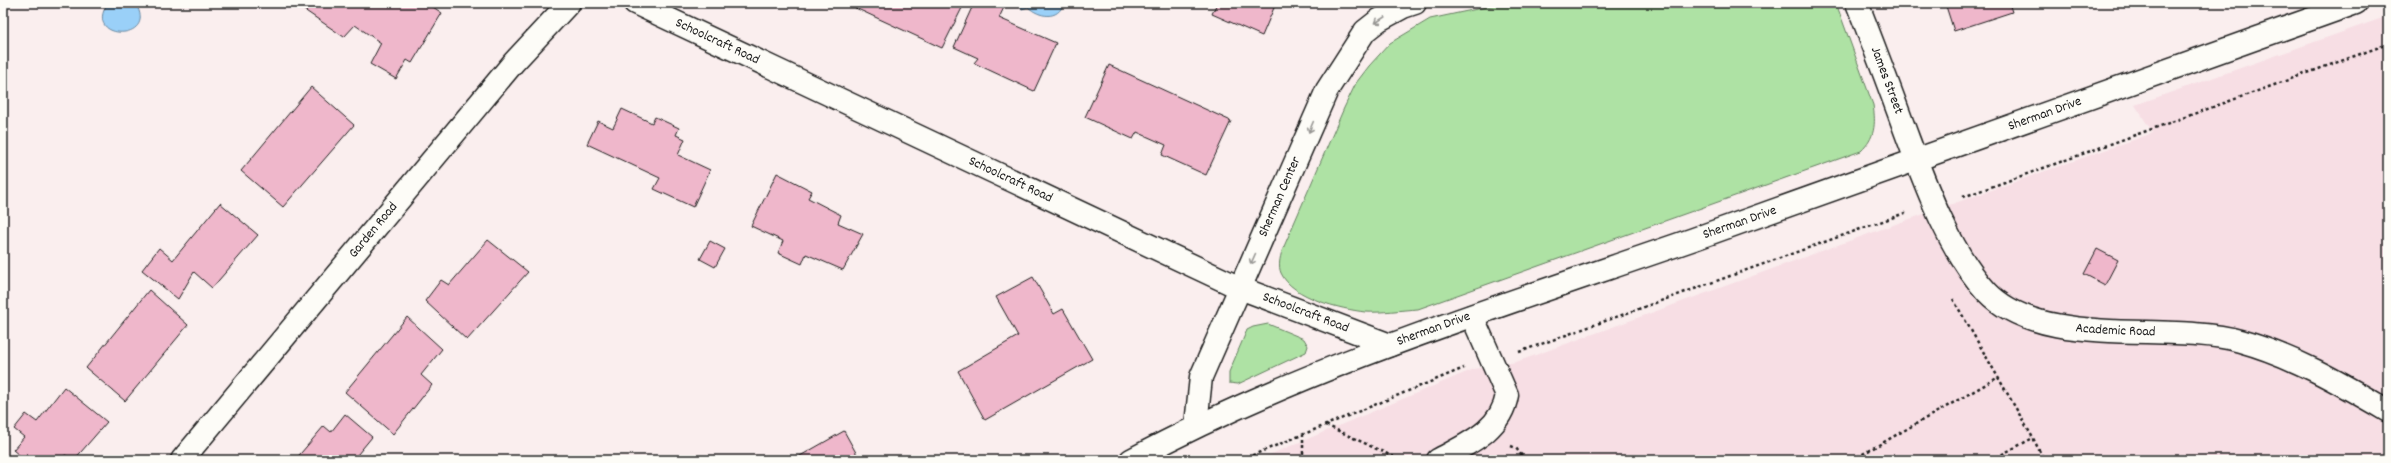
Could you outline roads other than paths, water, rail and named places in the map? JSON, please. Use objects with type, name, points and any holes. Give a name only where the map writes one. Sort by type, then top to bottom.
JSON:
[{"type":"street","name":"Garden Road","points":[[182,460],[514,62],[569,3]]},
{"type":"street","name":"Schoolcraft Road","points":[[635,3],[1240,288],[1390,346]]},
{"type":"street","name":"Sherman Center","points":[[1196,425],[1201,377],[1327,90],[1350,51],[1365,31],[1379,20],[1403,7],[1415,3]]},
{"type":"street","name":"James Street","points":[[1857,3],[1916,159]]},
{"type":"street","name":"Sherman Drive","points":[[1131,460],[1196,425],[1390,346],[1786,207],[1916,159],[2356,3]]},
{"type":"street","name":"Academic Road","points":[[1916,159],[1934,205],[1973,273],[1989,294],[2006,306],[2035,320],[2063,326],[2213,336],[2239,341],[2294,360],[2333,379],[2388,411]]},
{"type":"street","points":[[1438,460],[1483,434],[1498,420],[1505,408],[1507,395],[1472,316]]},
{"type":"water","points":[[108,3],[135,3],[140,16],[138,25],[131,30],[121,32],[112,30],[104,25],[102,16]]},
{"type":"water","points":[[1021,3],[1064,3],[1057,13],[1048,16],[1037,13],[1028,7],[1022,9]]}]
